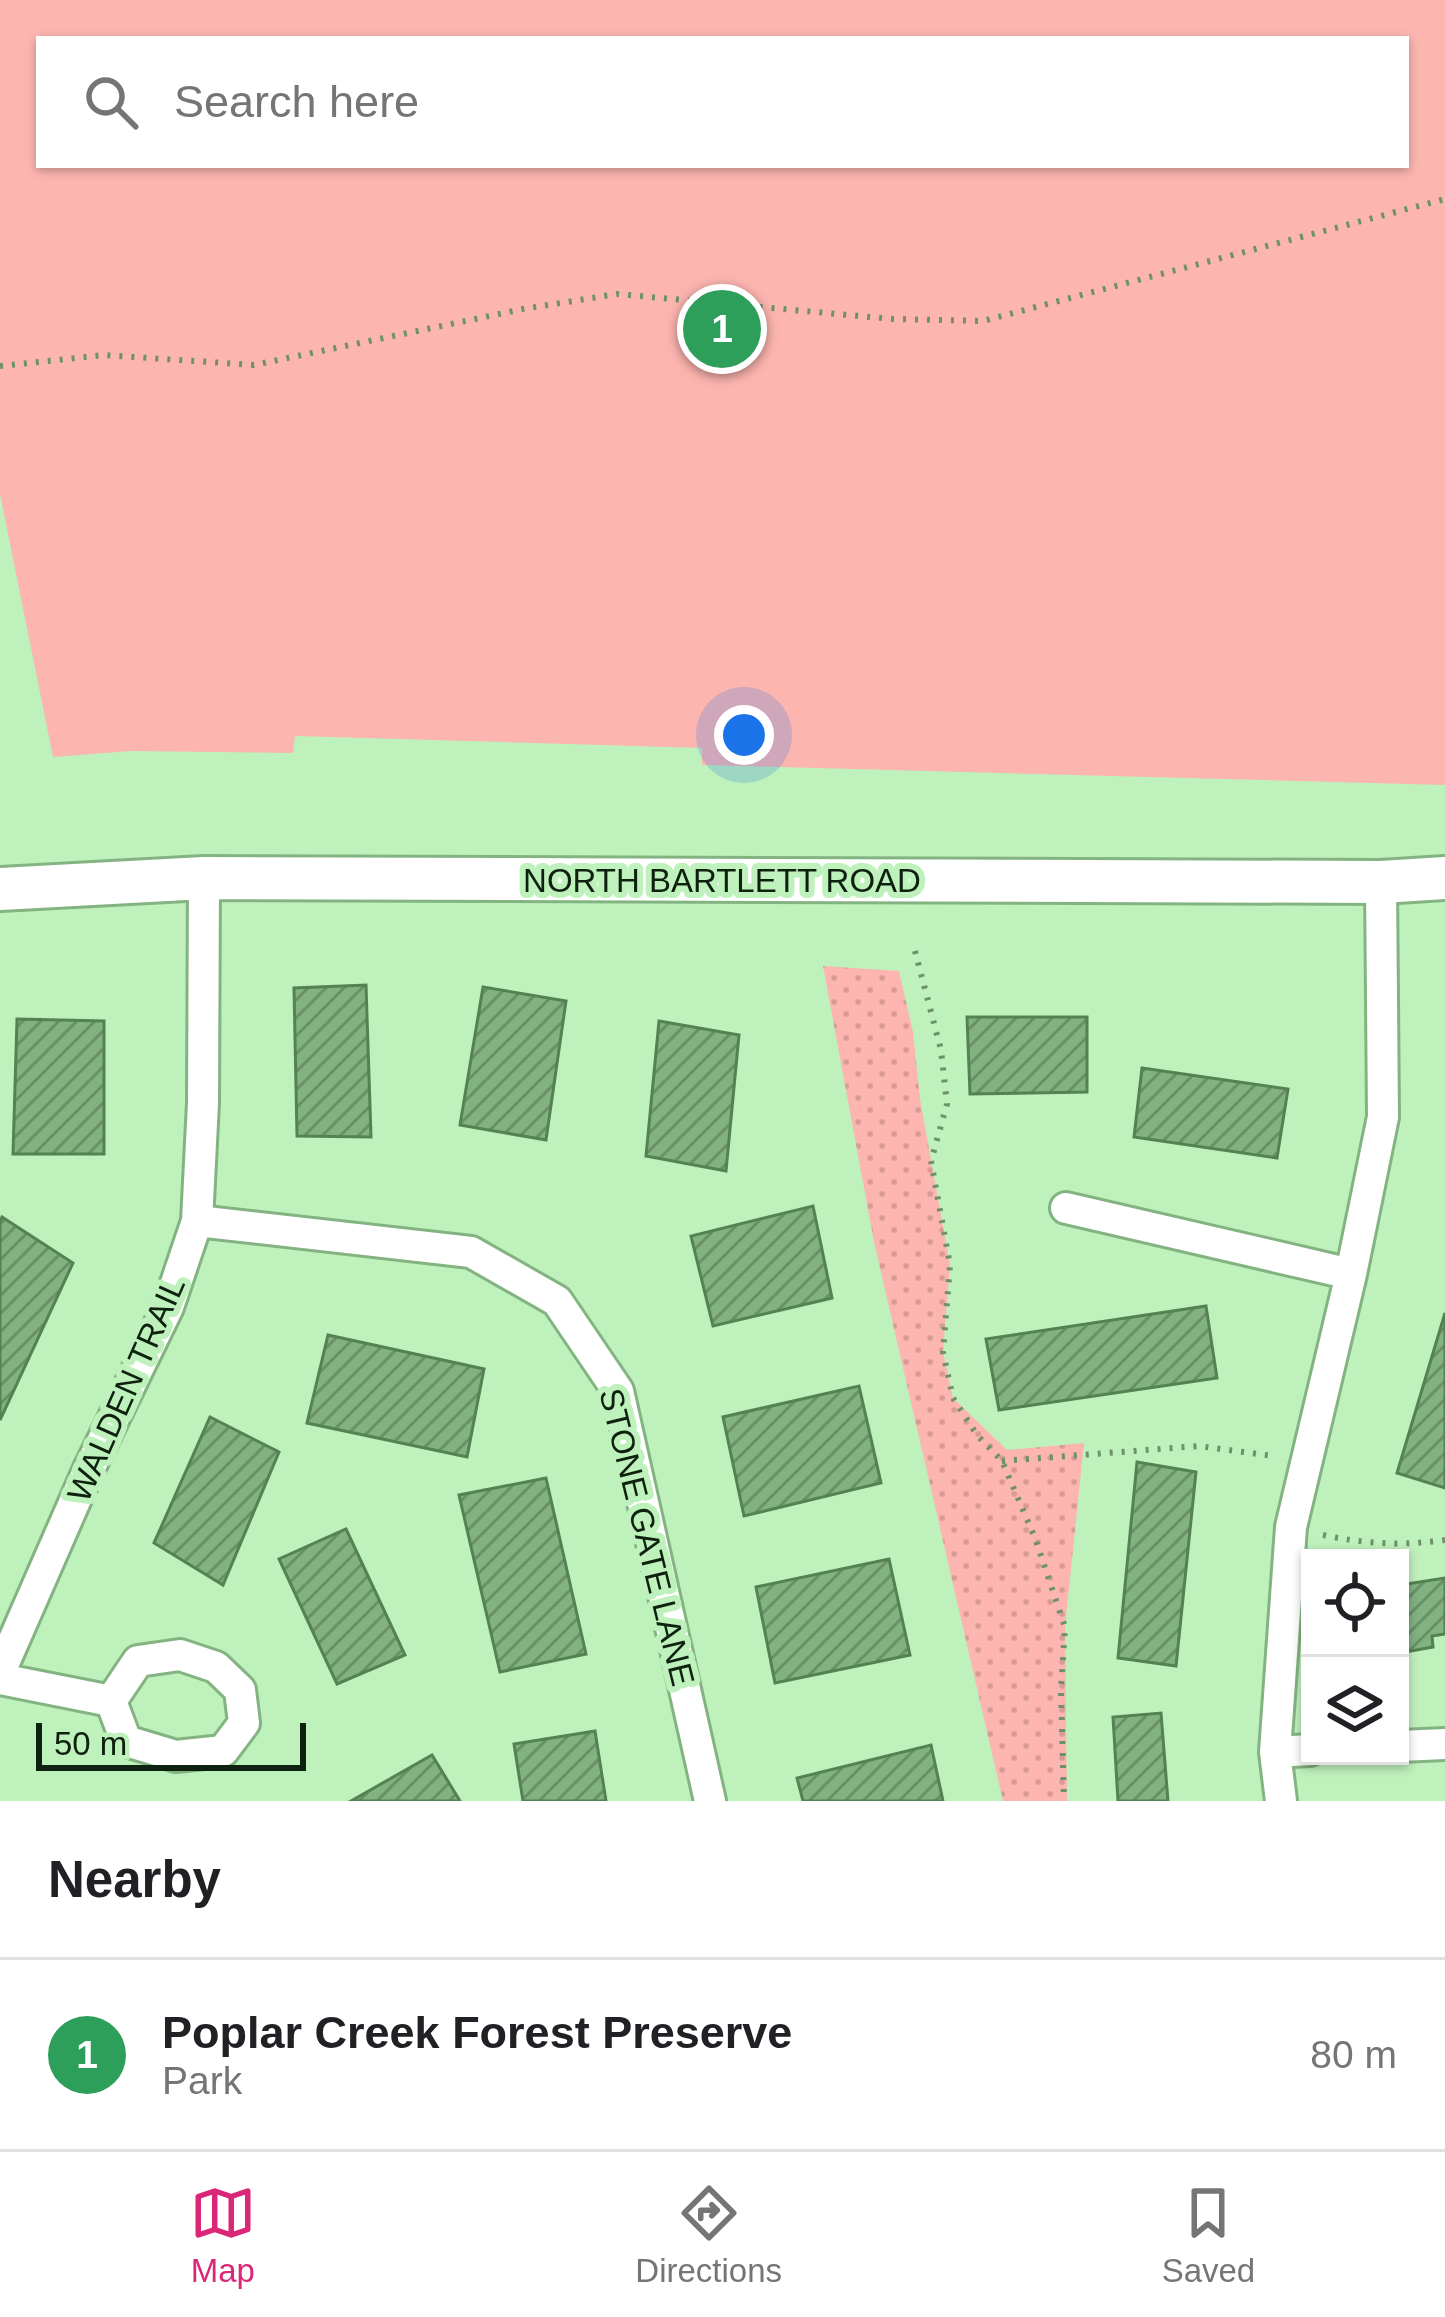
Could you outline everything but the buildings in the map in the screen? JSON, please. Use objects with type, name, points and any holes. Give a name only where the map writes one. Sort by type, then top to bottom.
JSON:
[{"type":"street","name":"NORTH BARTLETT ROAD","points":[[0,889],[204,878],[1381,882],[1445,878]]},
{"type":"street","name":"WALDEN TRAIL","points":[[0,1676],[88,1471],[168,1307],[196,1221],[203,1103],[204,878]]},
{"type":"street","points":[[1281,1801],[1275,1752],[1291,1527],[1383,1117],[1381,882]]},
{"type":"street","points":[[1066,1208],[1351,1274]]},
{"type":"street","name":"STONE GATE LANE","points":[[196,1221],[471,1252],[557,1301],[618,1391],[710,1801]]},
{"type":"street","points":[[0,1676],[111,1701]]},
{"type":"street","points":[[1409,1746],[1445,1744]]},
{"type":"street","points":[[1275,1752],[1301,1751]]},
{"type":"path","points":[[0,366],[104,356],[254,365],[616,294],[893,319],[983,321],[1445,199]]},
{"type":"path","points":[[915,951],[941,1050],[947,1104],[931,1161],[950,1265],[944,1352],[953,1398],[977,1436],[1002,1462],[1035,1538],[1064,1627],[1064,1801]]},
{"type":"path","points":[[1002,1462],[1199,1446],[1306,1462]]},
{"type":"path","points":[[1291,1527],[1363,1544],[1445,1540]]},
{"type":"shaded area","points":[[0,0],[1445,0],[1445,785],[702,765],[702,748],[295,736],[293,753],[131,751],[53,757],[0,494]]},
{"type":"shaded area","points":[[823,966],[899,971],[950,1265],[943,1352],[953,1398],[1007,1450],[1084,1443],[1065,1627],[1067,1801],[1003,1801],[874,1242]]},
{"type":"place","name":"Poplar Creek Forest Preserve","points":[[722,329]]}]
